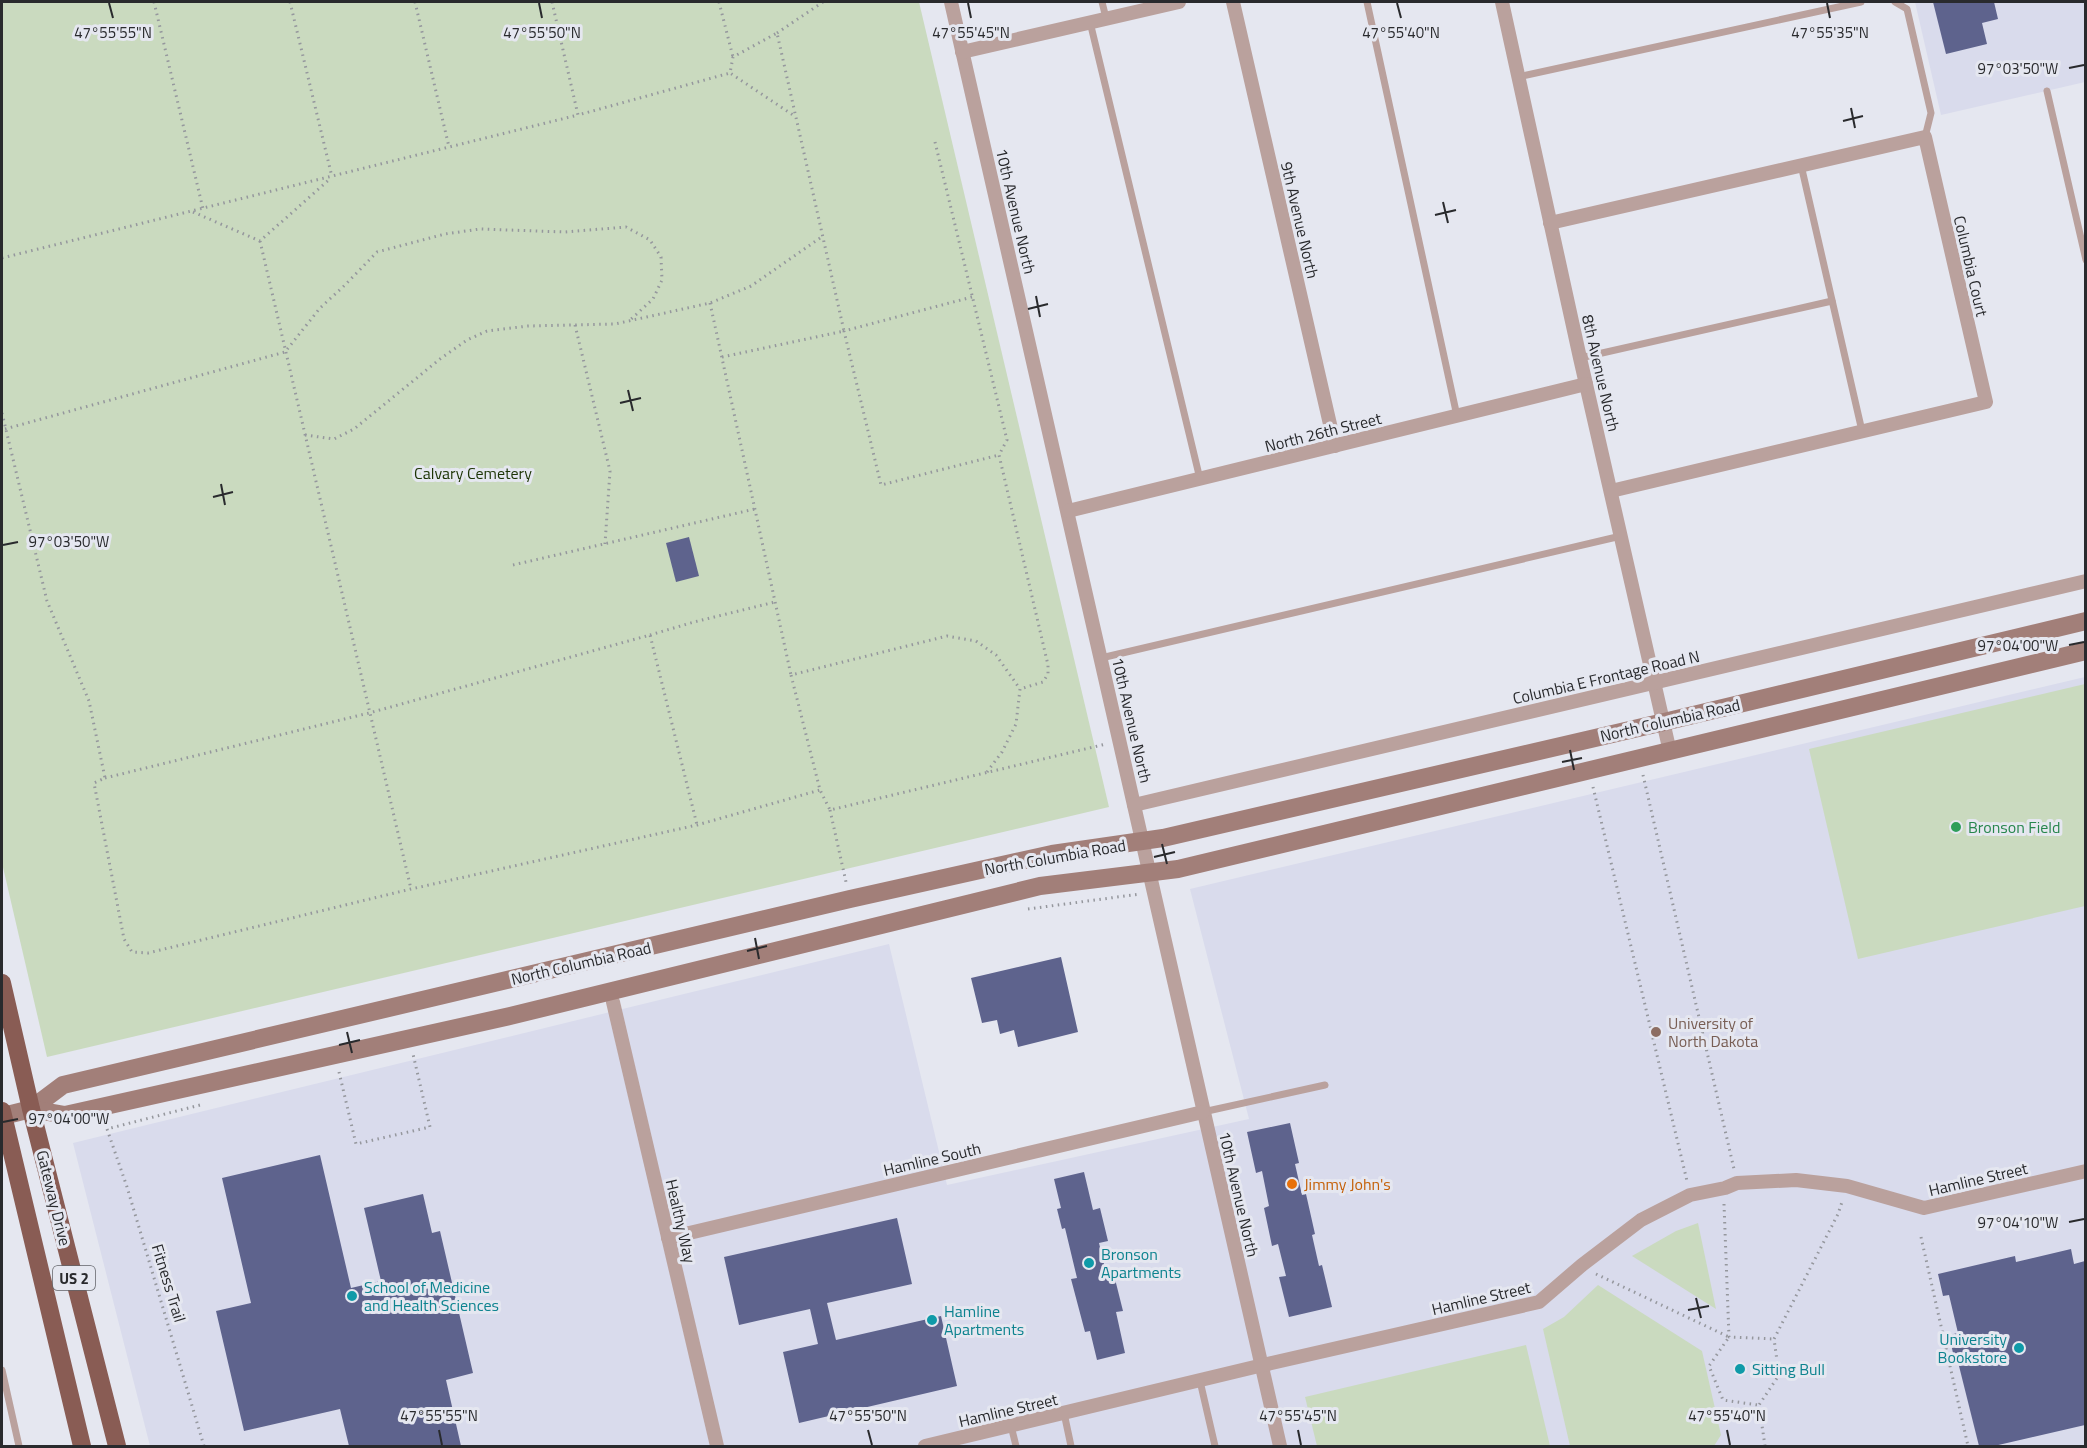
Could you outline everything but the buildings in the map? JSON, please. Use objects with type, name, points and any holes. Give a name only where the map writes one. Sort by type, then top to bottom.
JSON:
[{"type":"highway","name":"Gateway Drive","points":[[2,984],[31,1109],[117,1446]]},
{"type":"highway","name":"Gateway Drive","points":[[2,1113],[82,1446]]},
{"type":"main road","name":"North Columbia Road","points":[[31,1109],[63,1085],[850,899],[1052,854],[1163,838],[1664,722],[2085,621]]},
{"type":"main road","name":"North Columbia Road","points":[[2,1113],[31,1109],[65,1115],[510,1016],[1040,886],[1178,869],[2085,651]]},
{"type":"street","name":"10th Avenue North","points":[[951,2],[1280,1446]]},
{"type":"street","points":[[963,52],[1179,2]]},
{"type":"street","name":"9th Avenue North","points":[[1233,2],[1335,446]]},
{"type":"street","name":"8th Avenue North","points":[[1502,2],[1670,752]]},
{"type":"street","points":[[1550,223],[1925,137]]},
{"type":"street","name":"Columbia Court","points":[[1611,491],[1986,402],[1925,137]]},
{"type":"street","name":"North 26th Street","points":[[1068,511],[1586,384]]},
{"type":"street","name":"Columbia E Frontage Road N","points":[[1134,805],[2085,580]]},
{"type":"street","name":"Healthy Way","points":[[613,1002],[717,1446]]},
{"type":"street","name":"Hamline South","points":[[668,1238],[1203,1112]]},
{"type":"street","name":"Hamline Street","points":[[925,1446],[1539,1302],[1582,1264],[1641,1220],[1690,1195],[1731,1185],[1796,1180],[1847,1186],[1924,1208],[2085,1171]]},
{"type":"lane","points":[[1102,2],[1106,18]]},
{"type":"lane","points":[[1367,2],[1457,416]]},
{"type":"lane","points":[[1518,77],[1861,2]]},
{"type":"lane","points":[[1895,2],[1907,9],[1931,113],[1925,137]]},
{"type":"lane","points":[[1090,22],[1200,479]]},
{"type":"lane","points":[[2047,91],[2085,260]]},
{"type":"lane","points":[[1802,165],[1862,431]]},
{"type":"lane","points":[[1580,358],[1832,302]]},
{"type":"lane","points":[[1101,658],[1621,536]]},
{"type":"lane","points":[[1203,1112],[1325,1085]]},
{"type":"lane","points":[[2,1370],[19,1446]]},
{"type":"lane","points":[[1200,1381],[1215,1446]]},
{"type":"lane","points":[[1064,1413],[1071,1446]]},
{"type":"lane","points":[[1011,1426],[1016,1446]]},
{"type":"path","points":[[154,2],[202,209]]},
{"type":"path","points":[[290,2],[332,177]]},
{"type":"path","points":[[415,2],[449,147]]},
{"type":"path","points":[[552,2],[578,115]]},
{"type":"path","points":[[719,2],[733,57],[730,73]]},
{"type":"path","points":[[733,57],[777,33],[823,2]]},
{"type":"path","points":[[777,33],[881,485],[999,455]]},
{"type":"path","points":[[2,258],[578,115],[730,73],[796,117]]},
{"type":"path","points":[[935,142],[1007,440],[999,455],[1048,665],[1048,674],[1043,682],[1020,689]]},
{"type":"path","points":[[260,241],[332,177]]},
{"type":"path","points":[[192,211],[260,241]]},
{"type":"path","points":[[5,429],[285,352],[320,308],[376,252],[445,234],[480,229],[565,232],[626,227],[650,240],[661,257],[662,280],[653,299],[629,321]]},
{"type":"path","points":[[304,435],[334,439],[354,429],[440,359],[467,340],[487,331],[528,326],[615,324],[710,303],[751,286],[823,236]]},
{"type":"path","points":[[260,241],[411,889]]},
{"type":"path","points":[[722,357],[844,331],[972,297]]},
{"type":"path","points":[[710,303],[791,675],[820,790],[830,810],[850,899]]},
{"type":"path","points":[[575,325],[610,471],[605,544]]},
{"type":"path","points":[[2,413],[47,601],[89,701],[105,778]]},
{"type":"path","points":[[513,565],[755,509]]},
{"type":"path","points":[[775,602],[650,634],[369,713],[105,778],[94,783],[124,939],[132,952],[148,953],[411,889],[697,825],[820,790]]},
{"type":"path","points":[[650,634],[697,825]]},
{"type":"path","points":[[791,675],[947,636],[976,640],[996,655],[1020,689],[1016,724],[1002,752],[987,772]]},
{"type":"path","points":[[830,810],[1119,741]]},
{"type":"path","points":[[1642,771],[1731,1185],[1724,1217],[1729,1337],[1709,1366],[1723,1400],[1759,1405]]},
{"type":"path","points":[[1592,783],[1690,1195]]},
{"type":"path","points":[[339,1071],[356,1144],[430,1127],[412,1052]]},
{"type":"path","name":"Fitness Trail","points":[[107,1129],[127,1187],[204,1446]]},
{"type":"path","points":[[1765,1446],[1759,1405],[1779,1375],[1774,1339],[1838,1214],[1847,1186]]},
{"type":"path","points":[[1921,1237],[1968,1446]]},
{"type":"path","points":[[1582,1264],[1603,1278],[1729,1337],[1774,1339]]},
{"type":"shaded area","points":[[1915,2],[2085,2],[2085,82],[1941,115]]},
{"type":"shaded area","name":"University of North Dakota","points":[[2085,677],[2085,1446],[150,1446],[73,1143],[889,944],[947,1185],[1249,1119],[1190,889]]},
{"type":"green space","name":"Calvary Cemetery","points":[[2,2],[919,2],[1109,807],[47,1057],[2,863]]},
{"type":"green space","name":"Bronson Field","points":[[2085,684],[2085,906],[1858,959],[1809,749]]},
{"type":"green space","points":[[1698,1223],[1716,1309],[1632,1256],[1676,1231]]},
{"type":"green space","points":[[1598,1285],[1702,1351],[1721,1435],[1714,1446],[1570,1446],[1543,1329],[1564,1317]]},
{"type":"green space","points":[[1526,1345],[1550,1446],[1317,1446],[1305,1397]]},
{"type":"place","name":"Bronson Field","points":[[1956,827]]},
{"type":"place","name":"University of North Dakota","points":[[1656,1032]]},
{"type":"place","name":"Jimmy John's","points":[[1292,1184]]},
{"type":"place","name":"Bronson Apartments","points":[[1089,1263]]},
{"type":"place","name":"School of Medicine and Health Sciences","points":[[352,1296]]},
{"type":"place","name":"Hamline Apartments","points":[[932,1320]]},
{"type":"place","name":"University Bookstore","points":[[2019,1348]]},
{"type":"place","name":"Sitting Bull","points":[[1740,1369]]}]
